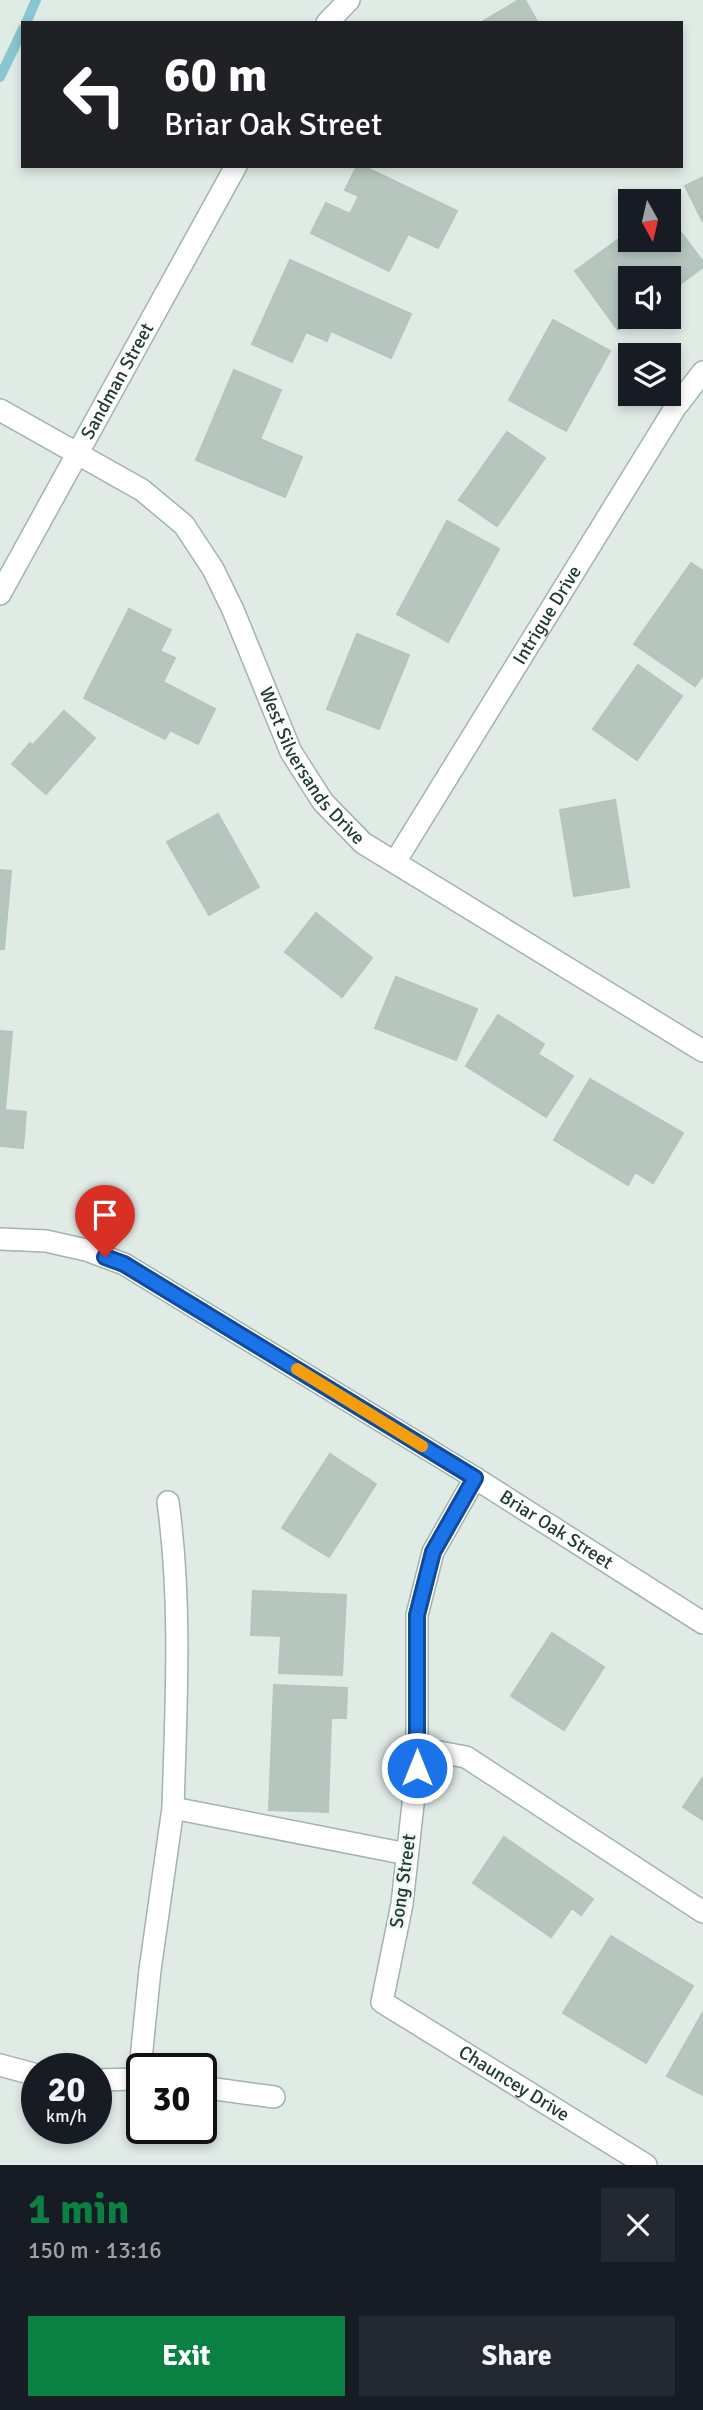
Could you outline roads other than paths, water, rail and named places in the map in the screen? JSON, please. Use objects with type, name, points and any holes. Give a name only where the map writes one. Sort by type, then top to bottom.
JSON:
[{"type":"street","points":[[329,21],[349,0]]},
{"type":"street","name":"Sandman Street","points":[[0,594],[235,168]]},
{"type":"street","name":"Intrigue Drive","points":[[395,862],[675,408],[703,372]]},
{"type":"street","name":"West Silversands Drive","points":[[0,410],[142,490],[184,525],[213,569],[233,610],[291,752],[323,802],[363,843],[703,1051]]},
{"type":"street","name":"Briar Oak Street","points":[[0,1239],[46,1241],[86,1250],[124,1264],[475,1478],[703,1623]]},
{"type":"street","name":"Song Street","points":[[382,2002],[402,1904],[417,1748],[417,1615],[433,1552],[475,1478]]},
{"type":"street","points":[[143,2053],[150,1970],[173,1808],[177,1675],[174,1545],[168,1502]]},
{"type":"street","points":[[417,1748],[466,1758],[703,1912]]},
{"type":"street","points":[[173,1808],[407,1854]]},
{"type":"street","name":"Chauncey Drive","points":[[382,2002],[646,2165]]},
{"type":"street","points":[[0,2064],[21,2070]]},
{"type":"street","points":[[217,2089],[274,2097]]},
{"type":"waterway","points":[[27,21],[36,0]]},
{"type":"waterway","points":[[0,77],[21,33]]}]
